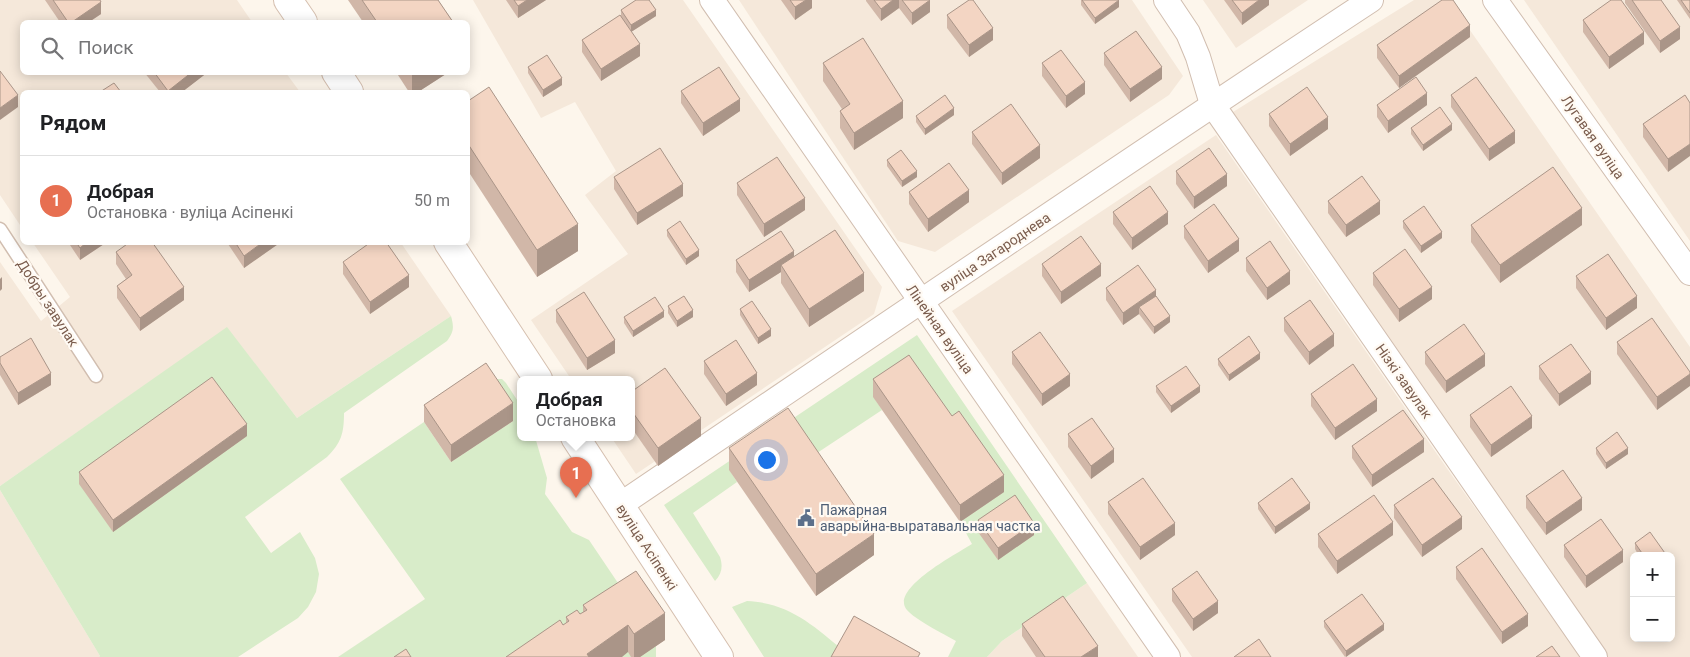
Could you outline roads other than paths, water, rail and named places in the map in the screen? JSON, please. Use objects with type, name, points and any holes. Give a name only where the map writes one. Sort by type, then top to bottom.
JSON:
[{"type":"main road","points":[[288,0],[302,20]]},
{"type":"main road","points":[[338,75],[348,90]]},
{"type":"main road","points":[[450,245],[536,376]]},
{"type":"main road","name":"вуліца Асіпенкі","points":[[578,441],[719,657]]},
{"type":"street","name":"Лінейная вуліца","points":[[712,0],[1168,657]]},
{"type":"street","name":"Нізкі завулак","points":[[1166,0],[1188,34],[1198,57],[1212,104],[1595,657]]},
{"type":"street","name":"вуліца Загароднева","points":[[620,504],[1212,104],[1371,0]]},
{"type":"street","name":"Лугавая вуліца","points":[[1496,0],[1690,273]]},
{"type":"lane","name":"Добры завулак","points":[[0,229],[96,376]]},
{"type":"place","name":"Добрая","points":[[576,498]]},
{"type":"place","name":"Пажарная аварыйна-выратавальная частка","points":[[806,518]]}]
